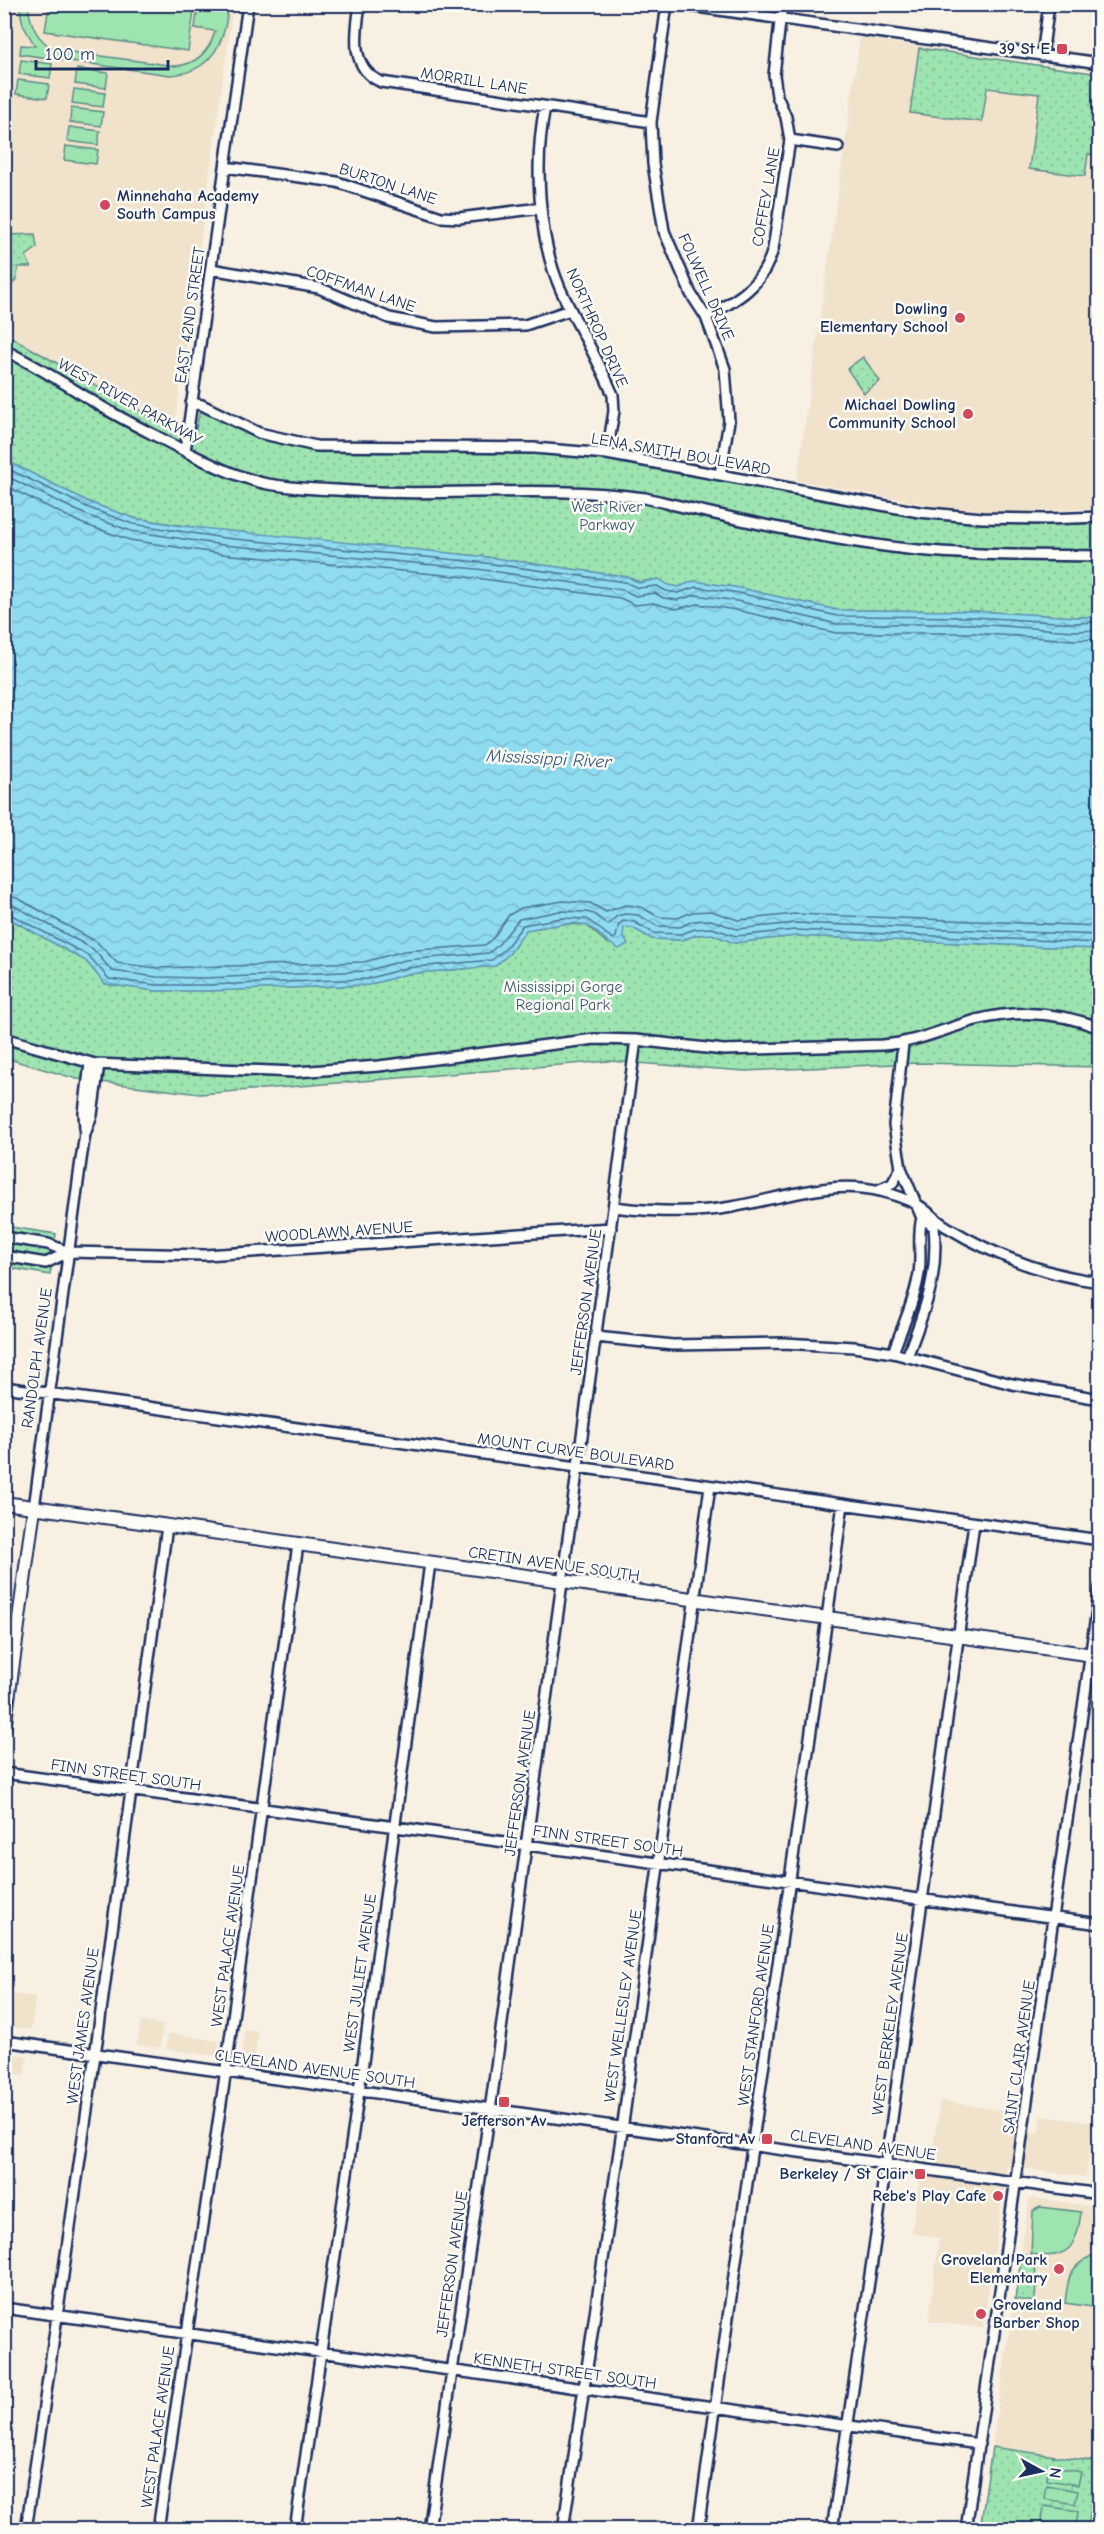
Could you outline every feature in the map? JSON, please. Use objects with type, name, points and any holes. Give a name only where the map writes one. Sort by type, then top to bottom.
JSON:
[{"type":"main road","name":"CRETIN AVENUE SOUTH","points":[[4,1503],[1095,1656]]},
{"type":"main road","name":"RANDOLPH AVENUE","points":[[4,1729],[34,1508]]},
{"type":"street","name":"EAST 42ND STREET","points":[[185,451],[248,4]]},
{"type":"street","name":"MORRILL LANE","points":[[360,4],[355,44],[360,60],[371,78],[395,85],[651,122]]},
{"type":"street","name":"FOLWELL DRIVE","points":[[667,4],[651,122],[655,186],[664,231],[691,294],[706,317],[725,369],[729,421],[720,475]]},
{"type":"street","points":[[675,4],[1100,63]]},
{"type":"street","name":"COFFEY LANE","points":[[706,317],[752,288],[769,265],[790,140],[786,117],[777,96],[774,75],[782,4]]},
{"type":"street","points":[[1042,56],[1049,4]]},
{"type":"street","name":"NORTHROP DRIVE","points":[[545,107],[540,138],[541,208],[559,285],[613,394],[614,411],[607,454]]},
{"type":"street","points":[[790,140],[838,147]]},
{"type":"street","name":"BURTON LANE","points":[[225,167],[337,182],[441,217],[459,218],[541,208]]},
{"type":"street","name":"COFFMAN LANE","points":[[211,269],[319,288],[389,318],[436,327],[525,325],[570,310]]},
{"type":"street","name":"WEST RIVER PARKWAY","points":[[4,350],[59,379],[127,421],[185,451],[250,479],[294,487],[414,494],[560,490],[620,494],[817,536],[898,548],[977,555],[1100,556]]},
{"type":"street","name":"LENA SMITH BOULEVARD","points":[[191,403],[202,405],[259,433],[316,446],[534,448],[607,454],[919,512],[982,518],[1100,517]]},
{"type":"street","points":[[4,1038],[95,1063],[296,1072],[379,1066],[595,1039],[636,1040],[724,1050],[903,1044],[994,1016],[1028,1013],[1067,1018],[1100,1028]]},
{"type":"street","name":"JEFFERSON AVENUE","points":[[429,2529],[490,2108],[636,1040]]},
{"type":"street","points":[[893,1353],[919,1277],[921,1253],[919,1229],[922,1218],[901,1168],[894,1125],[903,1044]]},
{"type":"street","name":"RANDOLPH AVENUE","points":[[34,1508],[85,1134],[92,1115],[95,1063]]},
{"type":"street","points":[[878,1190],[891,1184],[901,1168]]},
{"type":"street","points":[[614,1207],[694,1212],[730,1208],[820,1190],[839,1188],[878,1190],[918,1205],[945,1226],[1024,1265],[1048,1273],[1100,1282]]},
{"type":"street","points":[[907,1357],[930,1297],[936,1263],[934,1227],[922,1218]]},
{"type":"street","name":"WOODLAWN AVENUE","points":[[68,1252],[205,1256],[611,1228]]},
{"type":"street","points":[[4,1238],[48,1244],[68,1252]]},
{"type":"street","points":[[4,1256],[46,1263],[68,1252]]},
{"type":"street","points":[[596,1337],[673,1346],[819,1344],[893,1353],[1022,1387],[1100,1399]]},
{"type":"street","name":"MOUNT CURVE BOULEVARD","points":[[4,1387],[1100,1540]]},
{"type":"street","name":"WEST WELLESLEY AVENUE","points":[[563,2529],[622,2127],[710,1486]]},
{"type":"street","name":"WEST STANFORD AVENUE","points":[[698,2529],[843,1504]]},
{"type":"street","name":"WEST BERKELEY AVENUE","points":[[832,2529],[886,2163],[974,1523]]},
{"type":"street","name":"WEST JAMES AVENUE","points":[[26,2529],[95,2054],[167,1526]]},
{"type":"street","name":"WEST PALACE AVENUE","points":[[158,2529],[226,2072],[298,1544]]},
{"type":"street","name":"WEST JULIET AVENUE","points":[[295,2529],[359,2089],[430,1563]]},
{"type":"street","name":"SAINT CLAIR AVENUE","points":[[966,2529],[1053,1918],[1095,1656],[1100,1588]]},
{"type":"street","name":"FINN STREET SOUTH","points":[[4,1773],[1100,1924]]},
{"type":"street","name":"CLEVELAND AVENUE SOUTH","points":[[4,2041],[622,2127]]},
{"type":"street","name":"CLEVELAND AVENUE","points":[[622,2127],[1100,2194]]},
{"type":"street","name":"KENNETH STREET SOUTH","points":[[4,2308],[979,2444]]},
{"type":"street","points":[[1099,2529],[1100,2524]]},
{"type":"shaded area","name":"Minnehaha Academy South Campus","points":[[14,5],[233,5],[174,430],[5,333],[4,77]]},
{"type":"shaded area","name":"Dowling Elementary School","points":[[860,38],[1099,73],[1099,508],[1017,512],[952,509],[797,480]]},
{"type":"shaded area","points":[[5,1993],[35,1997],[31,2030],[5,2026]]},
{"type":"shaded area","points":[[141,2021],[163,2025],[160,2048],[137,2044]]},
{"type":"shaded area","points":[[245,2030],[258,2032],[254,2061],[241,2059]]},
{"type":"shaded area","points":[[168,2033],[219,2041],[218,2056],[166,2049]]},
{"type":"shaded area","points":[[4,2053],[27,2056],[24,2075],[5,2073]]},
{"type":"shaded area","points":[[940,2101],[1014,2112],[1011,2130],[1038,2133],[1041,2116],[1093,2123],[1086,2177],[1007,2166],[983,2328],[929,2321],[939,2238],[912,2233],[919,2181],[932,2155]]},
{"type":"shaded area","name":"Groveland Park Elementary","points":[[1032,2198],[1099,2207],[1098,2462],[992,2447],[1029,2200]]},
{"type":"green space","points":[[19,5],[28,5],[36,32],[44,42],[57,50],[175,66],[196,60],[206,51],[213,38],[215,31],[195,28],[198,5],[228,5],[224,31],[214,53],[196,68],[170,75],[20,54],[21,45],[35,46],[23,25]]},
{"type":"green space","points":[[49,5],[195,5],[188,51],[45,31]]},
{"type":"green space","points":[[919,48],[1099,74],[1099,155],[1088,154],[1085,176],[1029,169],[1039,94],[987,88],[982,122],[910,113]]},
{"type":"green space","points":[[21,60],[52,64],[50,78],[19,74]]},
{"type":"green space","points":[[77,69],[108,73],[106,88],[75,84]]},
{"type":"green space","points":[[18,80],[49,84],[47,98],[16,94]]},
{"type":"green space","points":[[74,89],[105,93],[103,107],[72,103]]},
{"type":"green space","points":[[71,108],[103,112],[101,126],[70,122]]},
{"type":"green space","points":[[69,127],[100,131],[98,145],[67,141]]},
{"type":"green space","points":[[66,146],[98,150],[96,164],[64,160]]},
{"type":"green space","points":[[35,234],[37,248],[26,256],[31,267],[18,267],[17,279],[11,285],[5,285],[5,237]]},
{"type":"green space","name":"West River Parkway","points":[[4,333],[174,430],[195,434],[200,410],[257,438],[316,451],[533,453],[607,459],[919,517],[982,523],[1047,525],[1099,523],[1099,617],[973,611],[837,610],[740,588],[694,581],[679,587],[668,585],[659,579],[639,582],[628,577],[479,556],[225,532],[134,518],[91,503],[5,460]]},
{"type":"green space","points":[[863,357],[880,381],[864,393],[847,369]]},
{"type":"green space","name":"Mississippi Gorge Regional Park","points":[[4,916],[86,961],[105,984],[156,991],[368,985],[407,974],[495,966],[510,953],[526,930],[562,924],[586,925],[607,943],[623,936],[623,927],[633,928],[652,939],[682,940],[696,935],[712,934],[734,943],[795,936],[1099,949],[1099,1067],[918,1063],[745,1071],[609,1061],[200,1094],[77,1079],[5,1058]]},
{"type":"green space","points":[[4,1226],[56,1234],[50,1275],[5,1267]]},
{"type":"green space","points":[[1040,2207],[1081,2212],[1073,2243],[1062,2253],[1044,2256],[1031,2254],[1033,2211]]},
{"type":"green space","points":[[1022,2254],[1034,2258],[1036,2292],[1034,2302],[1015,2299]]},
{"type":"green space","points":[[1091,2256],[1099,2256],[1099,2308],[1065,2303],[1070,2275],[1083,2260]]},
{"type":"green space","points":[[992,2447],[1098,2462],[1088,2529],[980,2530]]},
{"type":"green space","points":[[1049,2466],[1081,2472],[1078,2485],[1047,2480]]},
{"type":"green space","points":[[1046,2485],[1078,2491],[1075,2504],[1044,2499]]},
{"type":"green space","points":[[1044,2506],[1078,2511],[1076,2527],[1042,2522]]},
{"type":"water","name":"Mississippi River","points":[[5,460],[91,503],[134,518],[182,526],[479,556],[628,577],[639,583],[659,579],[668,585],[679,587],[694,581],[740,588],[837,610],[973,611],[1099,617],[1099,949],[795,936],[734,943],[712,934],[696,935],[682,940],[652,939],[633,928],[624,927],[623,936],[628,944],[619,949],[588,926],[575,923],[526,930],[510,953],[495,966],[407,974],[368,985],[156,991],[105,984],[86,961],[5,916]]},
{"type":"place","name":"39 St E","points":[[1062,49]]},
{"type":"place","name":"Minnehaha Academy South Campus","points":[[105,205]]},
{"type":"place","name":"Dowling Elementary School","points":[[960,318]]},
{"type":"place","name":"Michael Dowling Community School","points":[[968,414]]},
{"type":"place","name":"Jefferson Av","points":[[504,2102]]},
{"type":"place","name":"Stanford Av","points":[[767,2139]]},
{"type":"place","name":"Berkeley / St Clair","points":[[920,2174]]},
{"type":"place","name":"Rebe's Play Cafe","points":[[998,2196]]},
{"type":"place","name":"Groveland Park Elementary","points":[[1059,2269]]},
{"type":"place","name":"Groveland Barber Shop","points":[[981,2314]]}]
